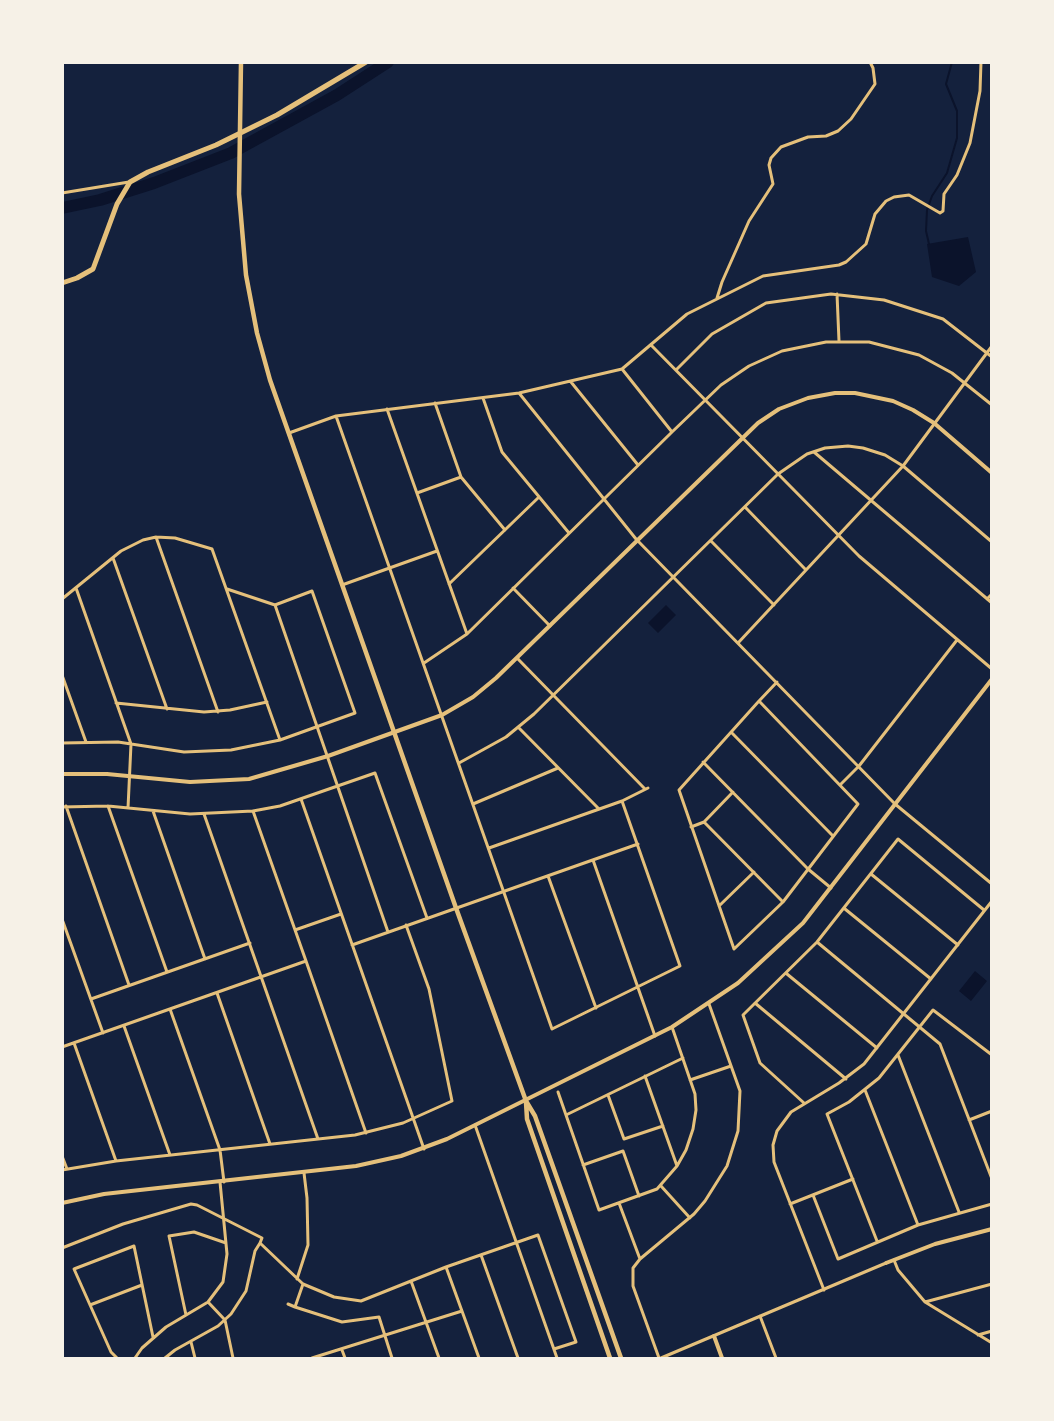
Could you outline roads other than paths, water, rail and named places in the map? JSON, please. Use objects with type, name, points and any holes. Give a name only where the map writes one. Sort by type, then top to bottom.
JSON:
[{"type":"main road","points":[[241,62],[239,194],[246,275],[257,332],[270,380],[456,908],[526,1100],[535,1116],[621,1358]]},
{"type":"main road","points":[[62,283],[77,278],[92,269],[117,204],[130,182],[148,172],[216,145],[277,115],[366,62]]},
{"type":"main road","points":[[526,1100],[527,1119],[610,1358]]},
{"type":"street","points":[[717,299],[722,282],[750,221],[773,184],[770,165],[771,158],[781,147],[808,137],[826,136],[838,131],[851,119],[875,84],[873,68],[870,62]]},
{"type":"street","points":[[289,433],[336,416],[519,393],[622,369],[687,314],[763,276],[839,265],[853,257],[866,244],[875,214],[886,201],[902,195],[908,195],[924,202],[937,212],[943,211],[944,194],[957,175],[968,151],[980,91],[981,62]]},
{"type":"street","points":[[62,193],[130,182]]},
{"type":"street","points":[[837,294],[838,341]]},
{"type":"street","points":[[676,370],[712,334],[766,303],[837,294],[884,300],[943,320],[992,357]]},
{"type":"street","points":[[424,663],[467,634],[706,400],[730,379],[771,356],[806,345],[838,341],[869,342],[907,351],[941,366],[965,382],[992,405]]},
{"type":"street","points":[[651,345],[838,536],[992,669]]},
{"type":"street","points":[[738,643],[902,466],[992,346]]},
{"type":"street","points":[[622,369],[672,432]]},
{"type":"street","points":[[571,382],[638,465]]},
{"type":"street","points":[[519,393],[636,539],[896,804],[992,884]]},
{"type":"street","points":[[62,774],[107,774],[190,782],[227,781],[272,774],[442,715],[473,697],[517,658],[636,539],[742,438],[764,419],[784,407],[808,398],[835,393],[863,394],[886,399],[914,410],[934,423],[992,473]]},
{"type":"street","points":[[483,398],[502,452],[569,533]]},
{"type":"street","points":[[435,403],[461,477],[505,530]]},
{"type":"street","points":[[387,409],[467,634]]},
{"type":"street","points":[[336,416],[552,1029],[680,966],[622,801]]},
{"type":"street","points":[[459,763],[506,737],[518,727],[554,695],[778,474],[800,458],[813,452],[841,446],[862,448],[885,455],[902,466],[992,542]]},
{"type":"street","points":[[813,452],[992,603]]},
{"type":"street","points":[[417,493],[461,477]]},
{"type":"street","points":[[449,584],[539,497]]},
{"type":"street","points":[[745,508],[806,570]]},
{"type":"street","points":[[156,538],[218,712]]},
{"type":"street","points":[[62,599],[113,558],[135,544],[156,538],[184,539],[212,549],[280,740]]},
{"type":"street","points":[[711,541],[774,605]]},
{"type":"street","points":[[342,585],[437,552]]},
{"type":"street","points":[[113,558],[167,709]]},
{"type":"street","points":[[76,588],[131,744],[128,808]]},
{"type":"street","points":[[513,588],[550,626]]},
{"type":"street","points":[[62,743],[131,744],[173,751],[208,752],[239,749],[280,740],[355,713],[312,591],[275,605],[227,589]]},
{"type":"street","points":[[987,599],[992,594]]},
{"type":"street","points":[[275,605],[388,932]]},
{"type":"street","points":[[840,785],[859,766],[957,640]]},
{"type":"street","points":[[489,848],[622,801],[646,788],[517,658]]},
{"type":"street","points":[[62,675],[86,742]]},
{"type":"street","points":[[62,1203],[104,1194],[304,1173],[380,1162],[424,1148],[475,1125],[672,1027],[709,1004],[767,958],[803,923],[992,679]]},
{"type":"street","points":[[759,701],[858,804],[783,902],[734,949],[679,790],[703,762],[759,701],[777,682]]},
{"type":"street","points":[[116,703],[218,712],[266,702]]},
{"type":"street","points":[[518,727],[599,809]]},
{"type":"street","points":[[731,732],[833,836]]},
{"type":"street","points":[[703,762],[808,869],[831,888]]},
{"type":"street","points":[[473,804],[558,768]]},
{"type":"street","points":[[130,985],[64,806],[108,806],[204,814],[253,811],[301,799],[375,773],[427,918]]},
{"type":"street","points":[[691,827],[704,822],[733,792]]},
{"type":"street","points":[[301,799],[424,1148]]},
{"type":"street","points":[[108,806],[167,972]]},
{"type":"street","points":[[153,811],[205,959]]},
{"type":"street","points":[[253,811],[366,1133]]},
{"type":"street","points":[[204,814],[318,1139]]},
{"type":"street","points":[[704,822],[783,902]]},
{"type":"street","points":[[804,1103],[760,1063],[743,1015],[787,974],[817,942],[845,909],[898,839],[984,910]]},
{"type":"street","points":[[352,945],[638,844]]},
{"type":"street","points":[[593,860],[655,1036]]},
{"type":"street","points":[[719,906],[754,872]]},
{"type":"street","points":[[871,874],[958,945]]},
{"type":"street","points":[[548,876],[596,1008]]},
{"type":"street","points":[[824,1290],[774,1162],[773,1145],[782,1121],[804,1103],[846,1079],[860,1068],[992,901]]},
{"type":"street","points":[[845,909],[930,979]]},
{"type":"street","points":[[295,930],[341,914]]},
{"type":"street","points":[[62,919],[103,1033]]},
{"type":"street","points":[[62,1170],[116,1161],[366,1133],[414,1119],[452,1101],[429,989],[406,925]]},
{"type":"street","points":[[817,942],[940,1044],[992,1179]]},
{"type":"street","points":[[91,999],[250,943]]},
{"type":"street","points":[[62,1047],[306,961]]},
{"type":"street","points":[[787,974],[877,1048]]},
{"type":"street","points":[[217,992],[270,1144]]},
{"type":"street","points":[[709,1004],[732,1066],[740,1097],[736,1137],[722,1177],[705,1201],[690,1218],[640,1259],[633,1268],[632,1281],[660,1358],[929,1246],[992,1229]]},
{"type":"street","points":[[755,1004],[846,1079]]},
{"type":"street","points":[[135,1358],[153,1337],[208,1302],[223,1282],[227,1264],[220,1150],[170,1009]]},
{"type":"street","points":[[877,1241],[827,1114],[865,1090],[879,1078],[933,1010],[992,1055]]},
{"type":"street","points":[[124,1026],[170,1155]]},
{"type":"street","points":[[558,1092],[599,1210],[661,1186],[677,1166],[689,1144],[695,1119],[696,1099],[672,1027]]},
{"type":"street","points":[[74,1043],[116,1161]]},
{"type":"street","points":[[898,1055],[959,1212]]},
{"type":"street","points":[[566,1115],[682,1058]]},
{"type":"street","points":[[690,1080],[732,1066]]},
{"type":"street","points":[[645,1076],[677,1166]]},
{"type":"street","points":[[865,1090],[918,1226]]},
{"type":"street","points":[[608,1094],[624,1139],[663,1126]]},
{"type":"street","points":[[969,1120],[992,1111]]},
{"type":"street","points":[[475,1125],[557,1358]]},
{"type":"street","points":[[583,1165],[623,1151],[638,1196]]},
{"type":"street","points":[[62,1156],[67,1169]]},
{"type":"street","points":[[297,1279],[308,1245],[307,1198],[304,1173]]},
{"type":"street","points":[[790,1204],[853,1179]]},
{"type":"street","points":[[661,1186],[690,1218]]},
{"type":"street","points":[[813,1195],[838,1259],[877,1241],[918,1226],[959,1212],[992,1204]]},
{"type":"street","points":[[619,1203],[640,1259]]},
{"type":"street","points":[[62,1248],[123,1224],[191,1204],[203,1206],[262,1238],[255,1252],[246,1291],[225,1320],[165,1358]]},
{"type":"street","points":[[186,1315],[169,1236],[194,1232],[226,1243]]},
{"type":"street","points":[[260,1244],[303,1284],[334,1297],[361,1301],[446,1267],[538,1235],[576,1342],[554,1349]]},
{"type":"street","points":[[117,1358],[111,1352],[74,1270],[134,1246],[153,1337]]},
{"type":"street","points":[[481,1255],[518,1358]]},
{"type":"street","points":[[894,1260],[898,1270],[925,1302],[992,1343]]},
{"type":"street","points":[[446,1267],[479,1358]]},
{"type":"street","points":[[411,1281],[439,1358]]},
{"type":"street","points":[[295,1307],[303,1284]]},
{"type":"street","points":[[925,1302],[992,1284]]},
{"type":"street","points":[[90,1305],[142,1285]]},
{"type":"street","points":[[208,1302],[225,1320],[232,1358]]},
{"type":"street","points":[[288,1304],[342,1322],[379,1317],[392,1358]]},
{"type":"street","points":[[312,1358],[427,1324],[462,1311]]},
{"type":"street","points":[[760,1316],[776,1358]]},
{"type":"street","points":[[977,1335],[992,1331]]},
{"type":"street","points":[[714,1336],[722,1358]]},
{"type":"street","points":[[192,1342],[195,1358]]},
{"type":"street","points":[[342,1350],[346,1358]]},
{"type":"water","points":[[968,237],[976,272],[959,286],[932,277],[927,244]]},
{"type":"water","points":[[666,605],[676,615],[658,633],[648,623]]},
{"type":"water","points":[[975,971],[987,981],[971,1001],[959,991]]},
{"type":"waterway","points":[[62,208],[100,200],[154,183],[231,153],[337,95],[388,62]]},
{"type":"waterway","points":[[929,244],[926,231],[927,210],[932,196],[947,173],[957,138],[957,111],[946,84],[952,62]]}]
